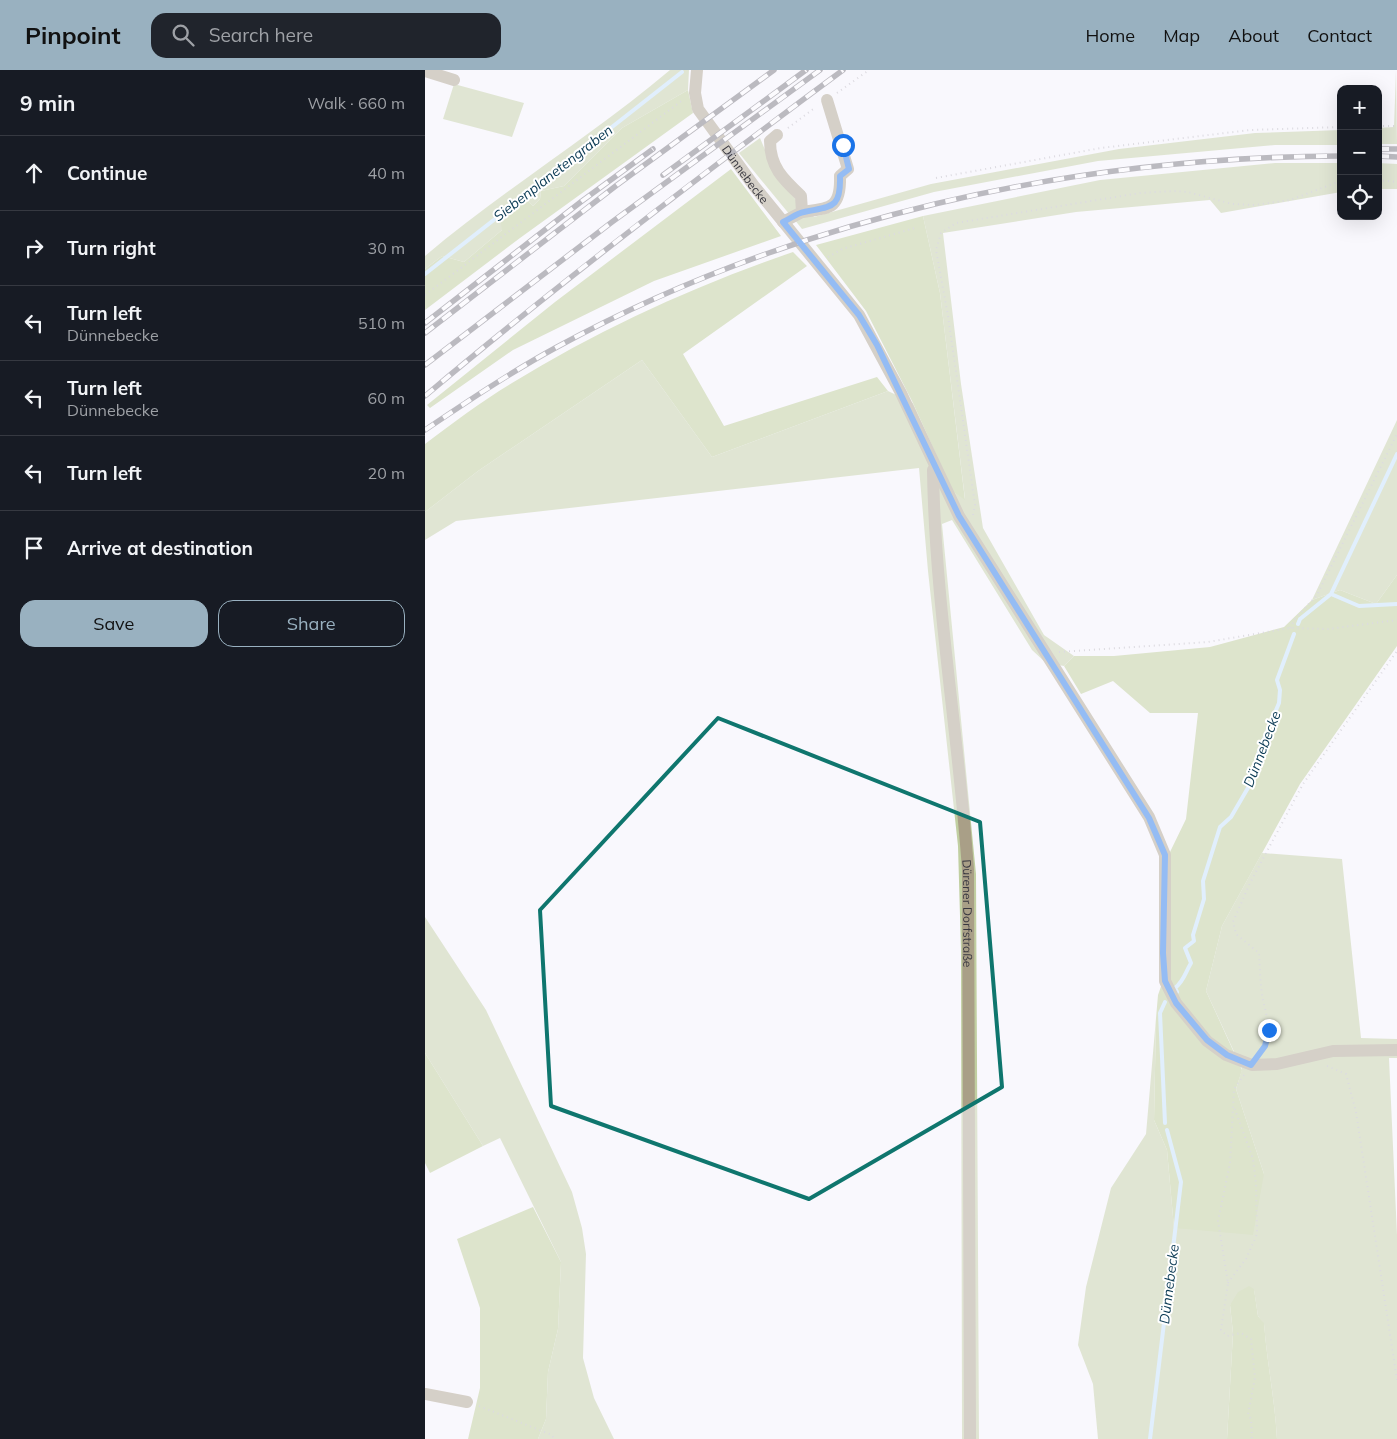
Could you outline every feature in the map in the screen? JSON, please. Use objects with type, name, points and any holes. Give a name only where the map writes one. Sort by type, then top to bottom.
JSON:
[{"type":"street","name":"Dünnebecke","points":[[697,70],[695,93],[699,109],[754,186],[863,323],[901,393],[933,465],[963,524],[1142,804],[1163,845],[1167,870],[1163,953],[1165,981],[1176,1003],[1207,1040],[1227,1055],[1251,1065],[1277,1064],[1333,1051],[1397,1050]]},
{"type":"street","points":[[425,71],[454,80]]},
{"type":"street","points":[[783,222],[802,212],[830,207],[837,202],[841,192],[840,176],[849,169],[827,100]]},
{"type":"street","points":[[777,135],[770,141],[770,152],[777,172],[801,196],[803,201],[802,212]]},
{"type":"street","name":"Dürener Dorfstraße","points":[[933,465],[935,546],[963,795],[968,870],[970,1439]]},
{"type":"street","points":[[425,1394],[467,1402]]},
{"type":"path","points":[[425,295],[685,98],[695,93]]},
{"type":"path","points":[[1382,126],[1397,126]]},
{"type":"path","points":[[936,178],[1109,147],[1249,130],[1337,127]]},
{"type":"path","points":[[1382,180],[1397,182]]},
{"type":"path","points":[[963,524],[974,514],[975,505],[949,316],[936,250],[941,233],[946,228],[956,223],[1157,192],[1188,192],[1233,204],[1255,205],[1290,200],[1337,182]]},
{"type":"path","points":[[823,260],[842,249],[915,228]]},
{"type":"path","points":[[1290,628],[1295,619],[1317,595],[1397,434]]},
{"type":"path","points":[[1045,653],[1208,642],[1290,628],[1328,630],[1397,620]]},
{"type":"path","points":[[1252,1439],[1251,1419],[1248,1414],[1255,1378],[1251,1339],[1241,1333],[1227,1336],[1221,1330],[1228,1283],[1218,1221],[1230,1163],[1235,1089],[1265,1046],[1269,1030],[1268,1015],[1263,1000],[1259,953],[1236,934],[1233,922],[1250,883],[1303,784],[1397,650]]},
{"type":"path","points":[[1325,1065],[1346,1074],[1350,1086],[1372,1212],[1397,1380]]},
{"type":"path","points":[[1228,1283],[1246,1259],[1257,1234],[1256,1184],[1253,1159],[1234,1105]]},
{"type":"path","points":[[467,1402],[552,1435],[552,1439]]},
{"type":"highlighted area","points":[[718,718],[980,822],[1002,1087],[809,1199],[551,1106],[540,910]]},
{"type":"green space","points":[[670,70],[689,70],[688,90],[622,128],[564,186],[541,191],[540,199],[533,206],[525,198],[502,230],[464,262],[442,256],[425,269],[425,256],[485,208],[610,118]]},
{"type":"green space","points":[[1396,70],[1397,144],[1382,144],[1382,128],[1394,127]]},
{"type":"green space","points":[[454,84],[524,103],[512,137],[443,119]]},
{"type":"green space","points":[[688,90],[693,113],[520,238],[425,310],[425,269],[442,256],[464,262],[502,230],[500,217],[525,198],[533,206],[540,199],[541,191],[564,186],[622,128]]},
{"type":"green space","points":[[1337,130],[1337,145],[1275,145],[1098,161],[934,192],[802,229],[794,219],[811,213],[814,217],[931,184],[1119,149],[1255,133]]},
{"type":"green space","points":[[760,138],[774,171],[800,205],[790,215],[739,153]]},
{"type":"green space","points":[[1275,163],[1337,163],[1337,193],[1221,213],[1210,200],[1076,212],[943,233],[961,384],[983,528],[1044,635],[1074,656],[1064,666],[1046,663],[1032,650],[952,520],[942,524],[976,874],[979,1439],[962,1439],[961,951],[958,846],[928,571],[919,468],[456,521],[425,540],[425,512],[478,471],[642,360],[712,457],[888,391],[913,403],[953,492],[965,499],[940,293],[923,216],[1100,180]]},
{"type":"green space","points":[[1382,163],[1397,164],[1397,189],[1382,189]]},
{"type":"green space","points":[[731,169],[781,236],[654,281],[513,350],[430,408],[427,405],[555,302]]},
{"type":"green space","points":[[923,216],[940,293],[965,500],[953,492],[913,403],[866,311],[816,245]]},
{"type":"green space","points":[[793,252],[807,266],[683,354],[724,426],[877,377],[888,391],[712,457],[642,360],[478,471],[425,512],[425,444],[468,412],[545,363],[579,344],[685,294]]},
{"type":"green space","points":[[1397,420],[1397,575],[1376,604],[1340,590],[1312,600]]},
{"type":"green space","points":[[1397,575],[1397,646],[1300,784],[1222,926],[1206,991],[1242,1070],[1236,1089],[1264,1174],[1253,1235],[1174,1228],[1167,1150],[1154,1120],[1156,1018],[1158,995],[1167,969],[1170,852],[1186,819],[1198,713],[1150,713],[1113,681],[1081,694],[1064,666],[1074,656],[1114,656],[1210,647],[1284,627],[1312,600],[1340,590],[1376,604]]},
{"type":"green space","points":[[1262,853],[1342,859],[1361,1038],[1397,1039],[1397,1058],[1389,1058],[1397,1235],[1397,1439],[1277,1439],[1264,1324],[1258,1316],[1254,1290],[1230,1305],[1233,1333],[1227,1439],[1098,1439],[1093,1384],[1078,1345],[1086,1287],[1111,1188],[1146,1134],[1156,1018],[1154,1120],[1167,1150],[1174,1228],[1264,1174],[1236,1089],[1242,1069],[1206,991],[1222,926]]},
{"type":"green space","points":[[425,917],[486,1010],[572,1192],[582,1228],[586,1254],[583,1358],[594,1398],[614,1439],[538,1439],[546,1419],[548,1372],[558,1329],[561,1262],[500,1138],[483,1146],[425,1053]]},
{"type":"green space","points":[[425,1053],[483,1146],[430,1173],[425,1163]]},
{"type":"green space","points":[[533,1207],[561,1262],[558,1329],[548,1372],[546,1419],[538,1439],[468,1439],[480,1388],[480,1308],[457,1239]]},
{"type":"green space","points":[[1249,1286],[1254,1289],[1258,1316],[1264,1323],[1277,1439],[1227,1439],[1233,1333],[1230,1305],[1238,1292]]},
{"type":"waterway","name":"Siebenplanetengraben","points":[[425,274],[682,72]]},
{"type":"waterway","name":"Dünnebecke","points":[[1298,624],[1300,619],[1331,594],[1397,454]]},
{"type":"waterway","points":[[1331,594],[1359,606],[1397,604]]},
{"type":"waterway","name":"Dünnebecke","points":[[1177,992],[1175,988],[1182,980],[1191,963],[1185,948],[1194,941],[1193,935],[1204,899],[1203,881],[1220,827],[1231,817],[1252,781],[1259,751],[1279,703],[1280,690],[1277,680],[1294,634]]},
{"type":"waterway","name":"Dünnebecke","points":[[1165,1002],[1160,1013],[1165,1123]]},
{"type":"waterway","name":"Dünnebecke","points":[[1150,1439],[1181,1182],[1167,1130]]},
{"type":"railway","points":[[425,333],[617,185],[774,70]]},
{"type":"railway","points":[[663,175],[806,70]]},
{"type":"railway","points":[[425,365],[612,222],[820,70]]},
{"type":"railway","points":[[425,396],[631,230],[843,70]]},
{"type":"railway","points":[[425,323],[582,201],[653,149]]},
{"type":"railway","points":[[1382,149],[1397,149]]},
{"type":"railway","points":[[425,430],[490,387],[557,347],[648,302],[742,263],[838,230],[937,204],[1037,183],[1138,168],[1240,159],[1337,156]]},
{"type":"railway","points":[[1382,156],[1397,157]]},
{"type":"route","points":[[843,145],[849,169],[840,176],[841,192],[837,202],[830,207],[802,212],[783,222],[859,315],[877,345],[901,393],[933,465],[959,516],[1142,804],[1163,845],[1167,870],[1163,953],[1165,981],[1176,1003],[1207,1040],[1227,1055],[1251,1065],[1265,1046],[1269,1030]]}]
